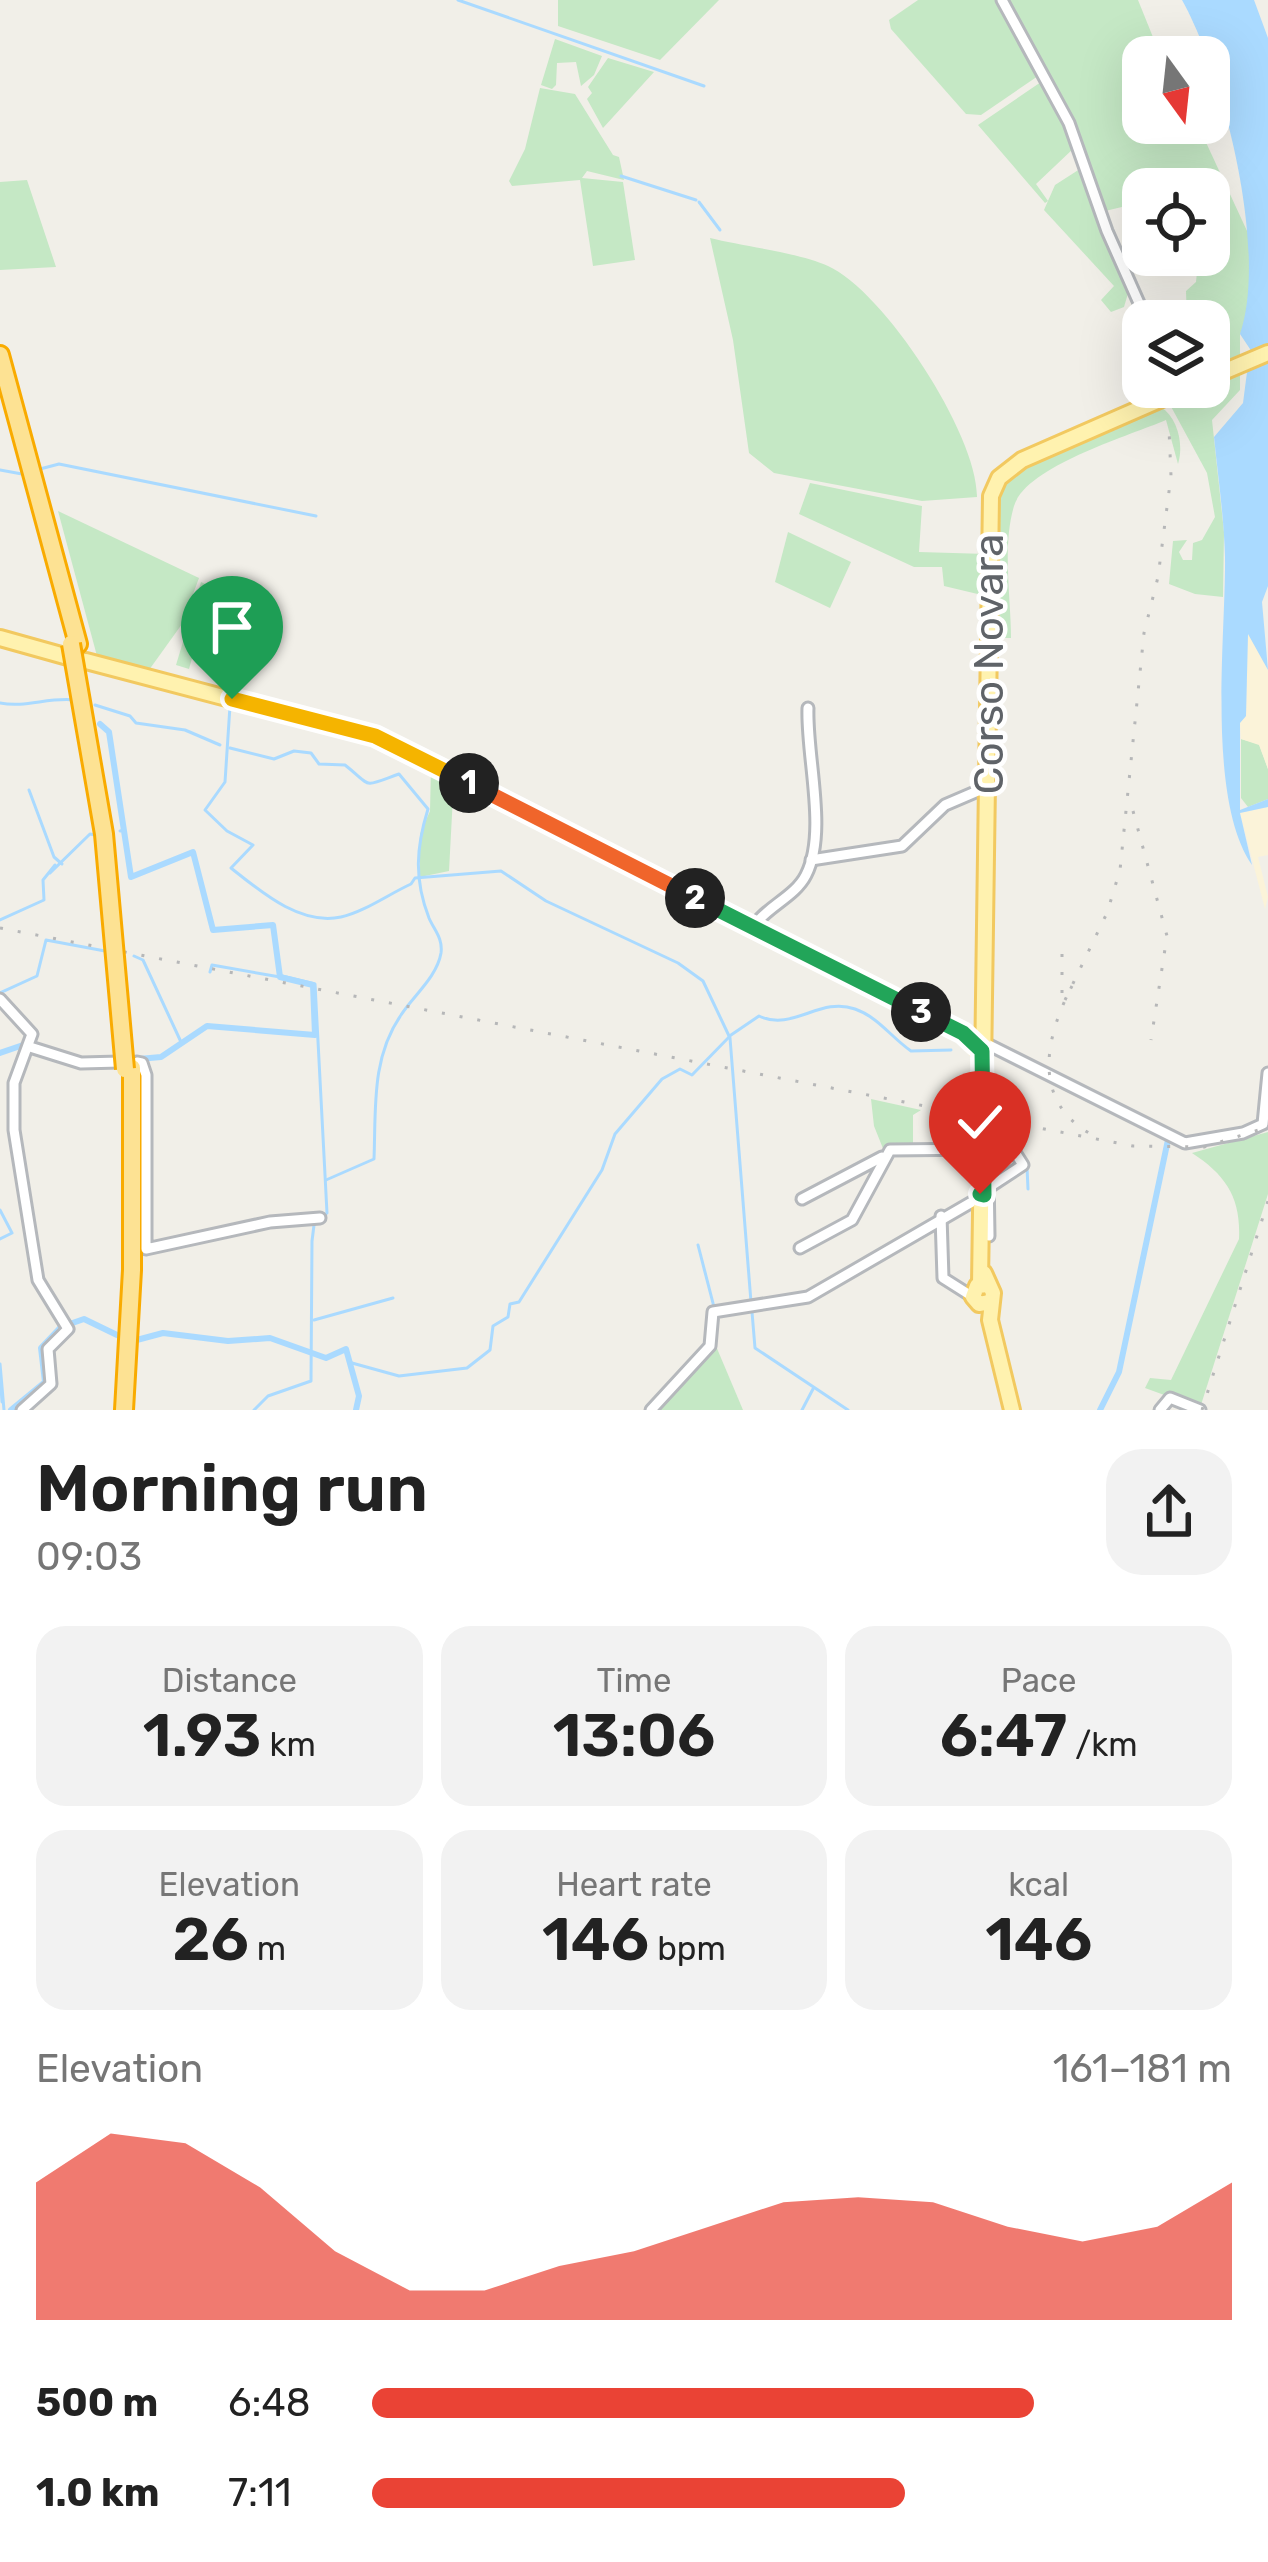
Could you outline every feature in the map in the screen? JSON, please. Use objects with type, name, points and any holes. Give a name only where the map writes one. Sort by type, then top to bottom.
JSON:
[{"type":"highway","points":[[0,355],[76,651],[104,834],[128,1065],[121,1410]]},
{"type":"highway","points":[[0,380],[76,651]]},
{"type":"main road","points":[[1230,369],[1268,352]]},
{"type":"main road","name":"Corso Novara","points":[[977,1035],[993,488],[1022,460],[1134,408]]},
{"type":"main road","points":[[0,638],[76,651],[230,699],[375,736],[977,1035],[985,1061],[986,1191],[984,1268],[976,1298],[990,1319],[1012,1410]]},
{"type":"street","points":[[1002,0],[1069,123],[1107,231],[1138,300]]},
{"type":"street","points":[[755,924],[801,883],[811,860],[808,708]]},
{"type":"street","points":[[811,860],[902,846],[945,805],[987,788]]},
{"type":"street","points":[[0,999],[29,1029],[31,1045],[14,1086],[14,1130],[36,1271],[66,1324],[48,1349],[51,1384],[22,1410]]},
{"type":"street","points":[[977,1035],[1169,1136],[1194,1143],[1266,1121],[1268,1073]]},
{"type":"street","points":[[31,1045],[81,1063],[142,1063],[146,1075],[146,1249],[270,1222],[320,1218]]},
{"type":"street","points":[[0,1094],[14,1086]]},
{"type":"street","points":[[802,1199],[896,1148],[985,1149]]},
{"type":"street","points":[[800,1248],[852,1220],[886,1154]]},
{"type":"street","points":[[651,1410],[710,1346],[713,1312],[808,1297],[986,1191],[1023,1165],[1016,1154]]},
{"type":"street","points":[[988,1172],[989,1236]]},
{"type":"street","points":[[941,1216],[943,1278],[976,1298]]},
{"type":"street","points":[[1160,1410],[1170,1398],[1200,1410]]},
{"type":"green space","points":[[558,0],[719,0],[660,60],[558,26]]},
{"type":"green space","points":[[918,0],[999,0],[1038,76],[981,115],[966,114],[891,29],[889,20]]},
{"type":"green space","points":[[1006,0],[1138,0],[1153,36],[1122,36],[1122,144],[1207,144],[1218,168],[1122,168],[1122,207],[1105,211],[1080,138]]},
{"type":"green space","points":[[555,39],[602,56],[594,75],[581,86],[576,62],[557,63],[556,85],[552,89],[541,85]]},
{"type":"green space","points":[[608,58],[654,72],[603,128],[587,99],[592,93],[588,87]]},
{"type":"green space","points":[[1041,82],[1074,148],[1036,184],[1045,203],[978,125]]},
{"type":"green space","points":[[540,88],[575,94],[613,155],[619,157],[624,180],[587,171],[582,178],[623,182],[635,260],[593,266],[580,180],[512,186],[509,181],[525,149]]},
{"type":"green space","points":[[1083,167],[1103,234],[1129,290],[1122,308],[1111,312],[1101,300],[1114,286],[1044,210],[1055,185]]},
{"type":"green space","points":[[27,180],[56,267],[0,270],[0,182]]},
{"type":"green space","points":[[1230,194],[1254,246],[1251,316],[1240,334],[1240,390],[1230,401],[1230,300],[1186,300],[1186,291],[1197,276],[1230,276]]},
{"type":"green space","points":[[710,238],[816,261],[851,281],[875,304],[945,403],[973,470],[977,497],[922,501],[774,473],[749,453],[733,340]]},
{"type":"green space","points":[[1159,408],[1172,418],[1178,432],[1178,464],[1166,420],[1058,465],[1022,491],[1008,538],[1011,638],[992,638],[996,492],[1013,470]]},
{"type":"green space","points":[[1172,408],[1223,408],[1212,420],[1224,532],[1223,597],[1195,594],[1169,584],[1173,541],[1187,540],[1179,552],[1183,560],[1192,560],[1193,543],[1202,540],[1215,517],[1207,473]]},
{"type":"green space","points":[[810,483],[922,506],[919,552],[987,554],[986,596],[944,586],[942,567],[914,567],[799,514]]},
{"type":"green space","points":[[58,511],[199,578],[182,624],[149,670],[97,656]]},
{"type":"green space","points":[[788,532],[851,562],[830,608],[775,582]]},
{"type":"green space","points":[[201,582],[212,587],[189,669],[176,665]]},
{"type":"green space","points":[[1241,739],[1259,744],[1268,769],[1268,799],[1248,807],[1241,798]]},
{"type":"green space","points":[[431,767],[454,777],[449,871],[420,877],[420,834],[430,811]]},
{"type":"green space","points":[[871,1099],[921,1110],[913,1115],[913,1147],[884,1151],[874,1126]]},
{"type":"green space","points":[[1268,1132],[1268,1194],[1200,1408],[1145,1388],[1150,1378],[1171,1380],[1239,1239],[1229,1189],[1192,1153]]},
{"type":"green space","points":[[713,1339],[743,1410],[653,1410]]},
{"type":"sand","points":[[1248,631],[1268,670],[1268,769],[1259,745],[1241,739]]},
{"type":"sand","points":[[1268,807],[1268,855],[1258,857],[1268,897],[1265,909],[1240,813]]},
{"type":"water","points":[[1182,0],[1254,0],[1268,38],[1268,586],[1262,602],[1268,670],[1248,634],[1246,716],[1240,723],[1240,810],[1268,799],[1268,807],[1240,813],[1252,865],[1238,836],[1224,759],[1225,557],[1214,437],[1243,403],[1250,349],[1240,334],[1249,258],[1230,131],[1230,36],[1198,33]]},
{"type":"waterway","points":[[458,0],[704,86]]},
{"type":"waterway","points":[[621,176],[696,200]]},
{"type":"waterway","points":[[699,202],[720,230]]},
{"type":"waterway","points":[[40,469],[59,464],[316,516]]},
{"type":"waterway","points":[[0,470],[22,474]]},
{"type":"waterway","points":[[0,703],[75,700]]},
{"type":"waterway","points":[[95,705],[130,716],[136,723],[185,730],[220,745]]},
{"type":"waterway","points":[[230,706],[225,782],[205,810],[227,831],[253,845],[231,868],[282,904],[311,916],[341,917],[415,878],[501,871],[546,901],[678,963],[703,981],[730,1038],[751,1302]]},
{"type":"waterway","points":[[323,716],[356,725]]},
{"type":"waterway","points":[[100,724],[109,732],[131,877],[193,852],[213,930],[273,925],[280,977],[313,985],[315,1035],[207,1026],[161,1057],[139,1059]]},
{"type":"waterway","points":[[230,748],[274,759],[294,751],[311,753],[319,764],[345,765],[368,783],[399,774],[428,809],[419,877],[424,904],[441,943],[439,962],[401,1015],[384,1049],[377,1085],[374,1159],[326,1180]]},
{"type":"waterway","points":[[29,790],[54,857],[62,864]]},
{"type":"waterway","points":[[120,831],[124,830]]},
{"type":"waterway","points":[[50,873],[90,834],[95,835]]},
{"type":"waterway","points":[[0,920],[44,900],[43,880],[55,865]]},
{"type":"waterway","points":[[0,993],[37,976],[46,940],[105,951]]},
{"type":"waterway","points":[[134,956],[143,960],[181,1042]]},
{"type":"waterway","points":[[210,972],[212,965],[280,977]]},
{"type":"waterway","points":[[254,1410],[268,1396],[311,1381],[312,1241],[314,1225],[327,1213],[315,984],[282,976]]},
{"type":"waterway","points":[[352,1363],[399,1376],[467,1368],[490,1350],[493,1326],[508,1317],[510,1304],[519,1302],[602,1170],[615,1134],[662,1079],[680,1069],[692,1075],[731,1035],[759,1016],[783,1020],[842,1006],[871,1017],[911,1051],[951,1050]]},
{"type":"waterway","points":[[0,1053],[29,1043]]},
{"type":"waterway","points":[[988,1066],[996,1079],[1000,1119]]},
{"type":"waterway","points":[[1003,1124],[1015,1149]]},
{"type":"waterway","points":[[1100,1410],[1119,1372],[1169,1135]]},
{"type":"waterway","points":[[1027,1167],[1028,1189]]},
{"type":"waterway","points":[[0,1210],[12,1233],[0,1239]]},
{"type":"waterway","points":[[698,1245],[714,1307],[708,1318]]},
{"type":"waterway","points":[[314,1320],[393,1298]]},
{"type":"waterway","points":[[752,1312],[755,1348],[848,1410]]},
{"type":"waterway","points":[[11,1410],[45,1382],[41,1348],[61,1327],[84,1319],[117,1335]]},
{"type":"waterway","points":[[133,1341],[163,1333],[228,1341],[270,1338],[326,1358],[346,1349],[359,1396],[356,1410]]},
{"type":"waterway","points":[[0,1364],[4,1410]]},
{"type":"waterway","points":[[0,1374],[2,1402]]},
{"type":"waterway","points":[[802,1410],[813,1389]]},
{"type":"railway","points":[[1065,1000],[1107,913],[1120,870],[1144,633],[1158,577],[1171,476],[1169,429]]},
{"type":"railway","points":[[1133,811],[1167,936],[1151,1040]]},
{"type":"railway","points":[[0,928],[1133,1146],[1204,1147],[1268,1127]]},
{"type":"railway","points":[[1062,948],[1062,993]]},
{"type":"railway","points":[[1072,986],[1051,1046],[1051,1085],[1058,1103],[1089,1133]]},
{"type":"railway","points":[[1202,1410],[1268,1201]]},
{"type":"route","points":[[232,699],[386,740],[963,1033],[982,1051],[985,1061],[984,1195],[980,1194]]}]
